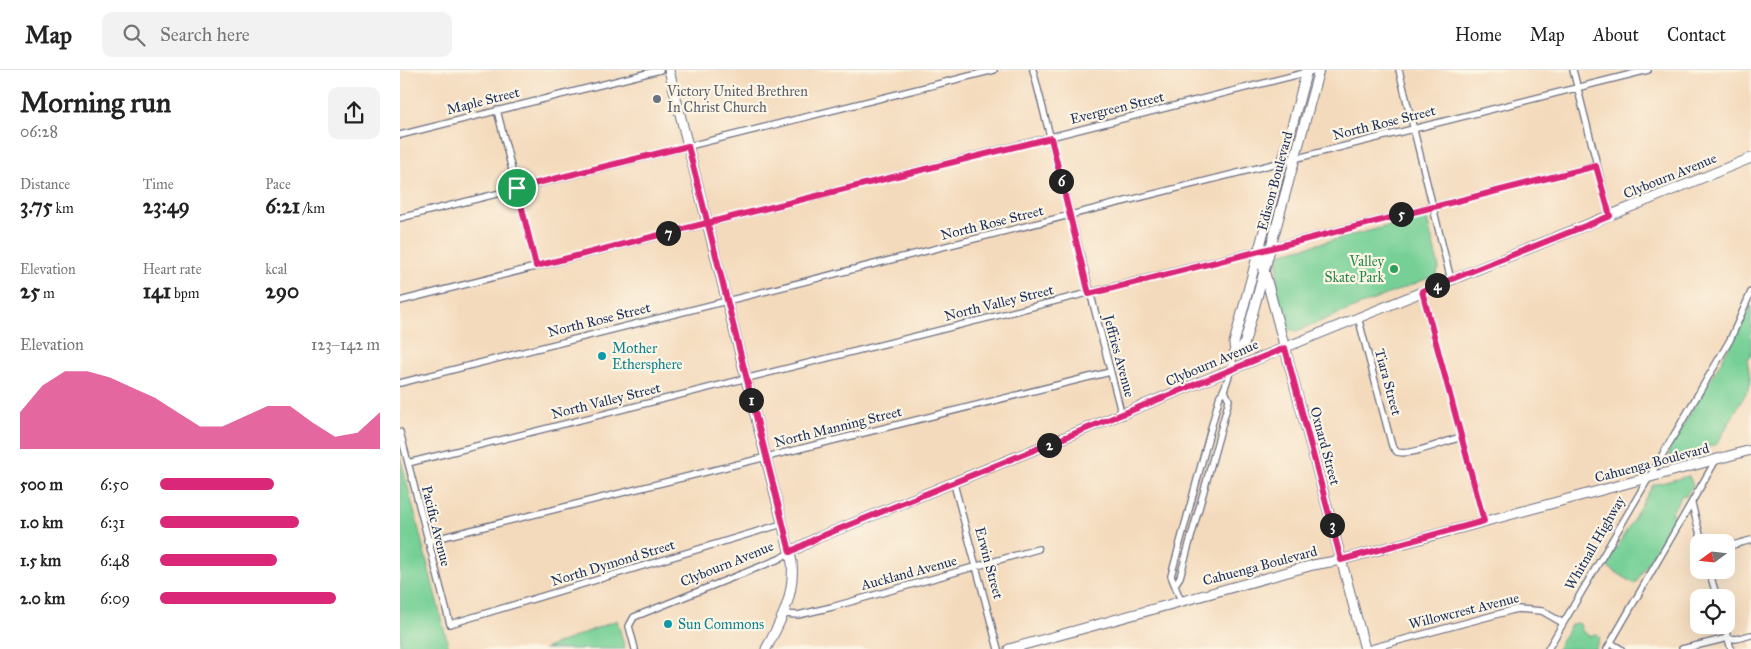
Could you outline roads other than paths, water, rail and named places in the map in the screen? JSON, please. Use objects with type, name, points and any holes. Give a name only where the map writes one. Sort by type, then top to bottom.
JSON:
[{"type":"main road","points":[[669,70],[790,552],[793,572],[792,587],[784,614],[766,649]]},
{"type":"main road","name":"Edison Boulevard","points":[[1235,354],[1244,345],[1265,272],[1295,159],[1312,71]]},
{"type":"main road","name":"Edison Boulevard","points":[[1235,354],[1234,343],[1284,162],[1312,71]]},
{"type":"main road","name":"Clybourn Avenue","points":[[790,552],[817,538],[1122,416],[1422,291],[1751,158]]},
{"type":"main road","name":"Oxnard Street","points":[[1260,251],[1366,649]]},
{"type":"main road","name":"Cahuenga Boulevard","points":[[1009,649],[1314,565],[1341,560],[1751,450]]},
{"type":"street","name":"Maple Street","points":[[400,135],[660,70]]},
{"type":"street","points":[[400,218],[994,70]]},
{"type":"street","name":"Jeffries Avenue","points":[[1034,70],[1089,294],[1122,416]]},
{"type":"street","points":[[1399,70],[1451,280]]},
{"type":"street","points":[[1573,70],[1610,216]]},
{"type":"street","name":"North Rose Street","points":[[400,383],[1648,70]]},
{"type":"street","name":"Evergreen Street","points":[[400,302],[536,266],[1312,71]]},
{"type":"street","points":[[498,110],[536,266]]},
{"type":"street","name":"North Valley Street","points":[[408,463],[1596,166]]},
{"type":"street","points":[[1422,291],[1484,521]]},
{"type":"street","name":"Whitnall Highway","points":[[1548,649],[1730,340],[1751,292]]},
{"type":"street","name":"Tiara Street","points":[[1358,318],[1392,446],[1397,452],[1413,453],[1424,447],[1462,437]]},
{"type":"street","name":"Edison Boulevard","points":[[1176,583],[1180,577],[1229,400],[1225,391],[1228,372],[1235,354]]},
{"type":"street","name":"North Manning Street","points":[[427,541],[1110,372]]},
{"type":"street","name":"Edison Boulevard","points":[[1181,602],[1176,583],[1171,576],[1220,395],[1225,391]]},
{"type":"street","name":"Pacific Avenue","points":[[400,432],[450,624]]},
{"type":"street","points":[[1607,649],[1716,460]]},
{"type":"street","name":"Erwin Street","points":[[954,484],[998,649]]},
{"type":"street","points":[[1692,504],[1700,534]]},
{"type":"street","name":"North Dymond Street","points":[[450,624],[782,524]]},
{"type":"street","points":[[1735,544],[1751,540]]},
{"type":"street","name":"Auckland Avenue","points":[[784,614],[798,614],[832,607],[977,568],[1038,549]]},
{"type":"street","name":"Clybourn Avenue","points":[[635,649],[629,626],[630,620],[634,617],[779,559],[790,552]]},
{"type":"street","name":"Willowcrest Avenue","points":[[1366,649],[1517,609],[1542,611],[1563,624]]},
{"type":"street","points":[[1727,634],[1731,649]]},
{"type":"street","points":[[1682,649],[1728,638],[1736,639],[1751,635]]},
{"type":"street","points":[[1611,643],[1621,649]]},
{"type":"place","name":"Victory United Brethren In Christ Church","points":[[657,99]]},
{"type":"place","name":"Valley Skate Park","points":[[1394,269]]},
{"type":"place","name":"Mother Ethersphere","points":[[602,356]]},
{"type":"place","name":"Sun Commons","points":[[668,624]]}]
